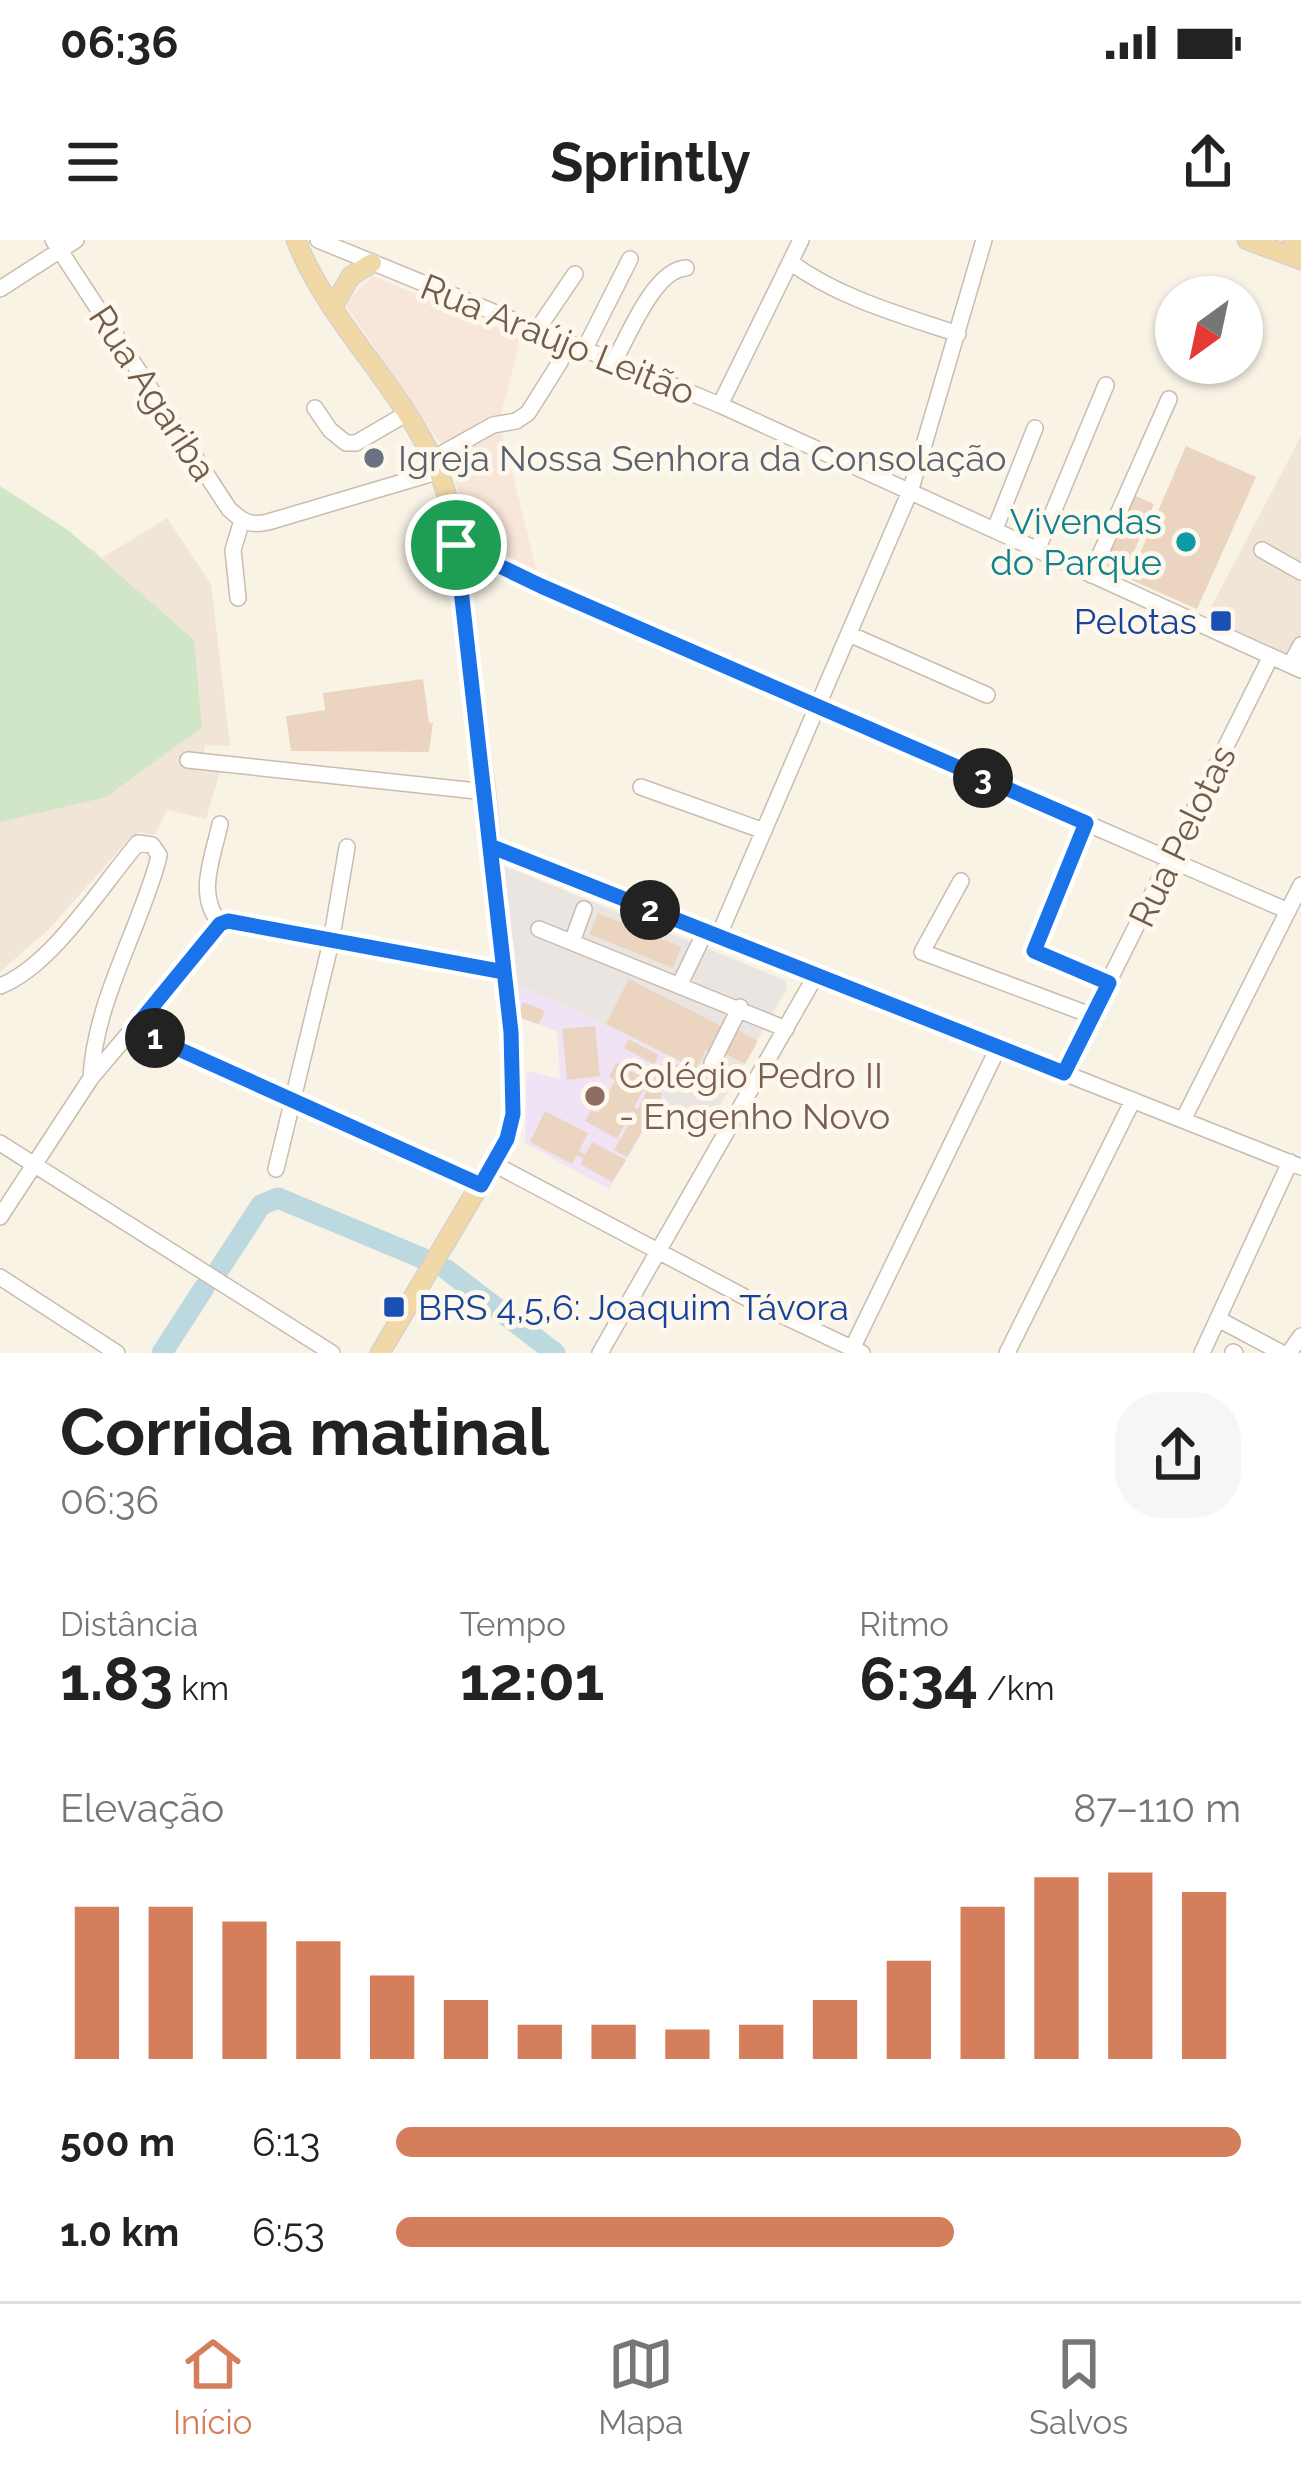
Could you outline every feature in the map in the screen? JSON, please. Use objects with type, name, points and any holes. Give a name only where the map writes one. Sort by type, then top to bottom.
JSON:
[{"type":"main road","points":[[296,240],[332,308],[437,464],[456,545],[514,1073],[507,1139],[380,1353]]},
{"type":"main road","points":[[1247,240],[1301,260]]},
{"type":"main road","points":[[1292,240],[1301,243]]},
{"type":"main road","points":[[332,308],[350,276],[372,263]]},
{"type":"street","points":[[0,289],[56,245],[76,240]]},
{"type":"street","name":"Rua Araújo Leitão","points":[[318,240],[720,405],[1296,668],[1301,646]]},
{"type":"street","points":[[720,405],[802,240]]},
{"type":"street","points":[[680,986],[764,832],[911,490],[984,240]]},
{"type":"street","name":"Rua Agariba","points":[[56,245],[229,509],[242,520]]},
{"type":"street","points":[[584,350],[630,259]]},
{"type":"street","points":[[790,262],[857,298],[958,334]]},
{"type":"street","points":[[614,362],[660,280],[675,268],[686,268]]},
{"type":"street","points":[[537,330],[575,274]]},
{"type":"street","points":[[238,598],[233,550],[242,520],[253,525],[268,522],[437,464],[494,425],[516,421],[528,413],[567,343]]},
{"type":"street","points":[[1038,548],[1106,385]]},
{"type":"street","points":[[1091,575],[1168,399]]},
{"type":"street","points":[[315,407],[330,430],[346,443],[356,443],[406,414]]},
{"type":"street","points":[[995,530],[1035,428]]},
{"type":"street","points":[[456,545],[1172,860],[1296,897],[1184,1118]]},
{"type":"street","points":[[1262,550],[1301,572]]},
{"type":"street","points":[[849,634],[987,695]]},
{"type":"street","name":"Rua Pelotas","points":[[1064,1073],[1270,656]]},
{"type":"street","points":[[188,760],[486,792]]},
{"type":"street","points":[[641,787],[764,832]]},
{"type":"street","points":[[1086,823],[1034,951],[1109,983]]},
{"type":"street","points":[[220,824],[206,888],[211,913],[220,924]]},
{"type":"street","points":[[0,986],[17,979],[77,920],[138,843],[152,844],[158,864],[98,1022],[91,1078]]},
{"type":"street","points":[[490,846],[1295,1164],[1202,1353]]},
{"type":"street","points":[[276,1169],[331,942],[346,847]]},
{"type":"street","points":[[961,881],[922,952],[1093,1016]]},
{"type":"street","points":[[572,942],[584,909]]},
{"type":"street","points":[[0,1217],[91,1078],[220,924],[228,921],[504,972]]},
{"type":"street","points":[[539,929],[786,1028]]},
{"type":"street","points":[[600,1353],[816,975]]},
{"type":"street","points":[[712,1063],[740,1007]]},
{"type":"street","points":[[134,1029],[481,1185]]},
{"type":"street","points":[[494,1164],[855,1352],[998,1048]]},
{"type":"street","points":[[1007,1353],[1133,1100]]},
{"type":"street","points":[[0,1143],[332,1353]]},
{"type":"street","points":[[0,1276],[117,1353]]},
{"type":"street","points":[[1218,1319],[1285,1353],[1301,1336]]},
{"type":"shaded area","points":[[372,276],[521,337],[499,421],[538,576],[471,544],[450,458],[345,304]]},
{"type":"shaded area","points":[[1301,438],[1301,662],[1206,617]]},
{"type":"shaded area","points":[[0,501],[59,577],[93,549],[102,558],[167,518],[211,584],[230,746],[205,745],[203,758],[223,761],[206,819],[167,810],[155,835],[139,832],[130,838],[49,929],[0,972]]},
{"type":"shaded area","points":[[507,867],[785,980],[787,988],[703,1135],[654,1113],[683,1063],[512,981],[500,869]]},
{"type":"shaded area","name":"Colégio Pedro II - Engenho Novo","points":[[512,981],[684,1063],[609,1189],[525,1143],[527,1071],[560,1079],[557,1031],[517,1017]]},
{"type":"green space","points":[[0,486],[68,530],[194,640],[202,727],[106,797],[0,822]]},
{"type":"building","name":"Vivendas do Parque","points":[[1186,446],[1256,477],[1197,609],[1129,579]]},
{"type":"building","points":[[1134,495],[1154,504],[1124,575],[1105,565]]},
{"type":"building","points":[[423,679],[429,723],[433,722],[429,752],[291,751],[286,716],[325,710],[323,693]]},
{"type":"building","points":[[598,913],[681,947],[673,968],[589,934]]},
{"type":"building","points":[[629,979],[725,1028],[712,1053],[706,1050],[696,1069],[606,1024]]},
{"type":"building","points":[[523,1002],[545,1011],[539,1024],[517,1017]]},
{"type":"building","points":[[595,1026],[600,1076],[567,1080],[562,1029]]},
{"type":"building","points":[[734,1028],[758,1041],[745,1064],[722,1052]]},
{"type":"building","points":[[628,1039],[659,1055],[654,1064],[624,1048]]},
{"type":"building","points":[[666,1058],[678,1065],[663,1091],[651,1084]]},
{"type":"building","points":[[616,1063],[649,1080],[634,1107],[638,1109],[649,1086],[663,1094],[627,1157],[614,1150],[635,1113],[632,1111],[617,1139],[585,1121],[591,1110],[598,1113],[615,1080],[609,1077]]},
{"type":"building","points":[[545,1111],[588,1133],[579,1151],[585,1155],[592,1142],[626,1160],[612,1182],[580,1164],[583,1159],[577,1155],[572,1164],[530,1142]]},
{"type":"waterway","points":[[220,1268],[261,1205],[278,1198],[422,1258]]},
{"type":"waterway","points":[[447,1270],[555,1353]]},
{"type":"waterway","points":[[162,1353],[204,1288]]},
{"type":"place","name":"Igreja Nossa Senhora da Consolação","points":[[374,458]]},
{"type":"place","name":"Vivendas do Parque","points":[[1186,542]]},
{"type":"place","name":"Pelotas","points":[[1221,621]]},
{"type":"place","name":"Colégio Pedro II - Engenho Novo","points":[[595,1096]]},
{"type":"place","name":"BRS 4,5,6: Joaquim Távora","points":[[394,1307]]},
{"type":"route","points":[[456,545],[1086,823],[1034,951],[1109,983],[1064,1073],[490,846],[511,1032],[513,1114],[507,1139],[481,1185],[134,1029],[220,924],[228,921],[504,972],[456,545]]}]
